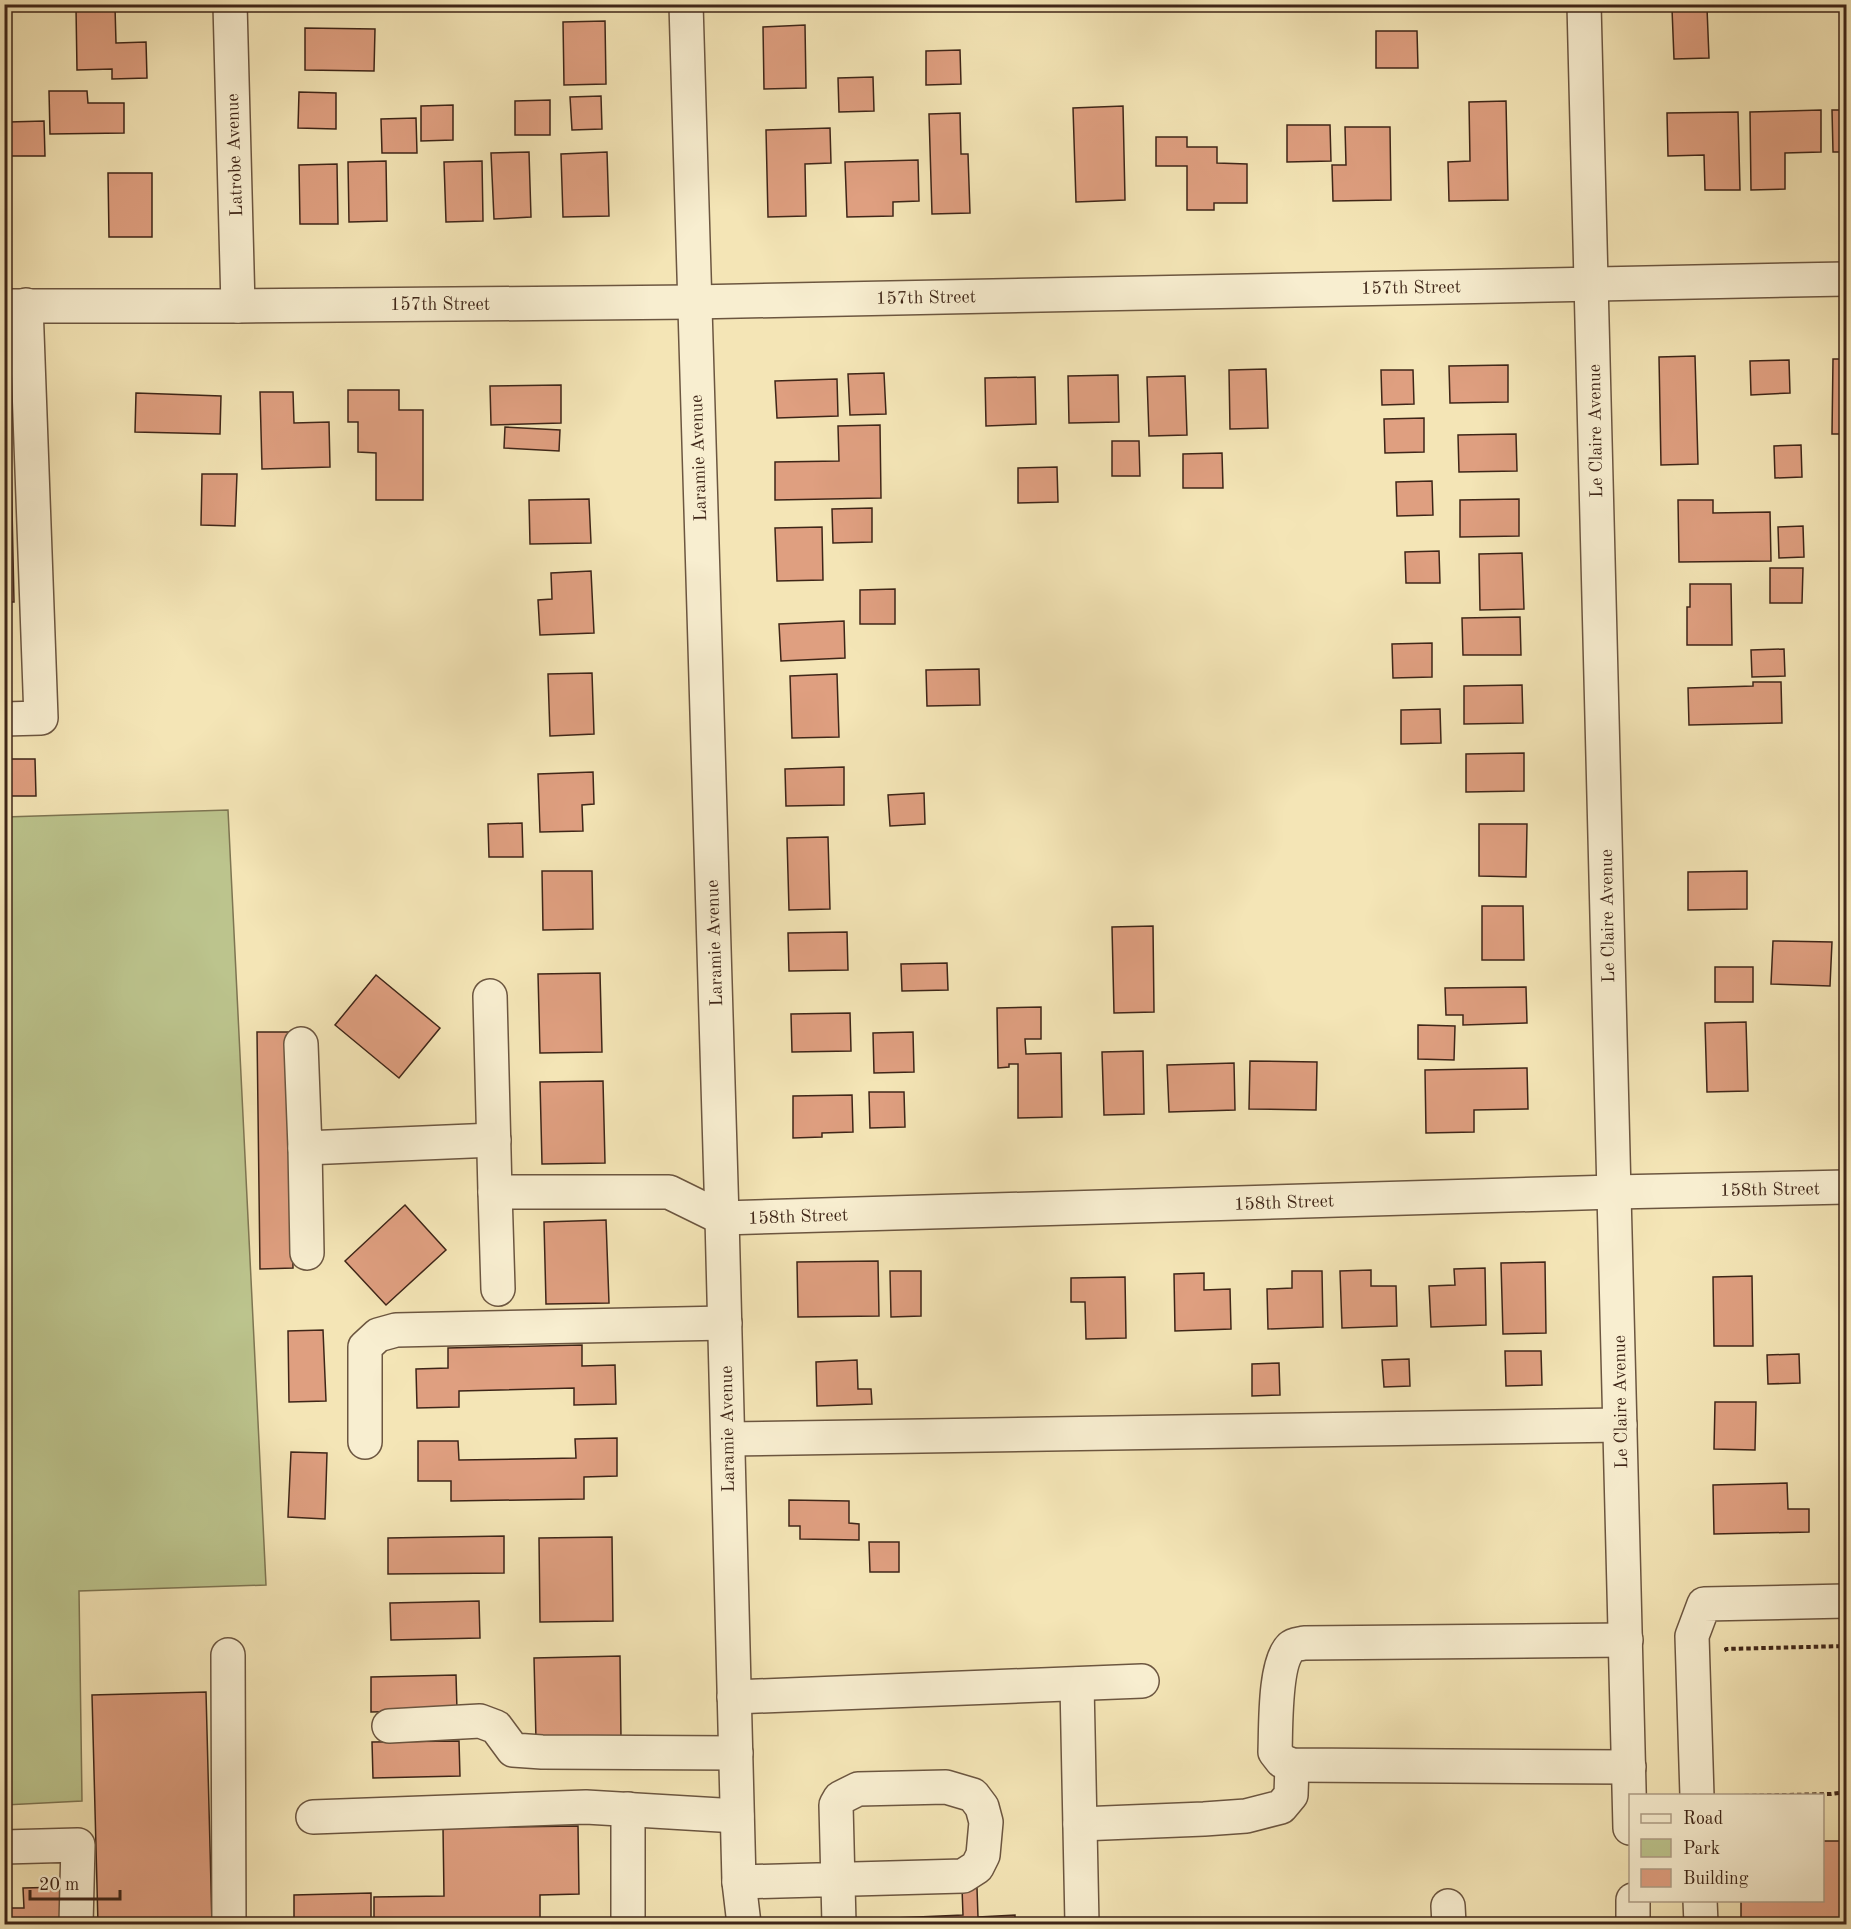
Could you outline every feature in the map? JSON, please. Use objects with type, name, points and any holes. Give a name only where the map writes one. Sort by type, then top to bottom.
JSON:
[{"type":"street","name":"Latrobe Avenue","points":[[230,4],[238,306]]},
{"type":"street","name":"Laramie Avenue","points":[[686,4],[693,302],[725,1323],[737,1816],[739,1882],[744,1924]]},
{"type":"street","name":"Le Claire Avenue","points":[[1584,4],[1630,1794]]},
{"type":"street","name":"157th Street","points":[[15,306],[693,302],[1846,279]]},
{"type":"street","points":[[4,719],[41,718],[15,306]]},
{"type":"street","points":[[490,996],[498,1289]]},
{"type":"street","points":[[301,1044],[307,1253]]},
{"type":"street","points":[[305,1148],[494,1140]]},
{"type":"street","name":"158th Street","points":[[722,1218],[1846,1187]]},
{"type":"street","points":[[495,1192],[669,1192],[722,1218]]},
{"type":"street","points":[[365,1443],[365,1347],[378,1335],[396,1330],[725,1323]]},
{"type":"street","points":[[728,1439],[1620,1425]]},
{"type":"street","points":[[1697,1794],[1692,1636],[1704,1604],[1846,1601]]},
{"type":"street","points":[[1626,1640],[1304,1643],[1292,1646],[1284,1657],[1279,1672],[1275,1752],[1282,1761],[1292,1765],[1629,1767]]},
{"type":"street","points":[[228,1656],[229,1924]]},
{"type":"street","points":[[734,1697],[1142,1681]]},
{"type":"street","points":[[1077,1684],[1082,1924]]},
{"type":"street","points":[[389,1726],[480,1720],[496,1728],[513,1750],[532,1752],[736,1753]]},
{"type":"street","points":[[1080,1824],[1235,1817],[1281,1808],[1291,1795],[1292,1765]]},
{"type":"street","points":[[739,1882],[838,1880],[963,1876],[977,1867],[983,1855],[986,1822],[982,1808],[973,1795],[946,1787],[858,1789],[840,1798],[836,1805],[838,1880],[839,1924]]},
{"type":"street","points":[[313,1817],[586,1807],[737,1816]]},
{"type":"street","points":[[628,1809],[628,1924]]},
{"type":"street","points":[[4,1847],[78,1845],[76,1924]]},
{"type":"street","name":"Laramie Avenue","points":[[724,1924],[739,1882]]},
{"type":"street","points":[[1633,1902],[1633,1924]]},
{"type":"street","points":[[1700,1902],[1701,1924]]},
{"type":"path","points":[[1727,1660],[1726,1648],[1846,1646]]},
{"type":"path","points":[[1824,1794],[1846,1792]]},
{"type":"green space","points":[[228,810],[266,1585],[79,1591],[82,1801],[5,1805],[5,817]]},
{"type":"building","points":[[115,7],[116,43],[146,42],[147,78],[112,79],[112,69],[77,70],[76,8]]},
{"type":"building","points":[[1707,8],[1709,58],[1674,59],[1672,9]]},
{"type":"building","points":[[605,21],[606,84],[564,85],[563,22]]},
{"type":"building","points":[[805,25],[806,88],[764,89],[763,27]]},
{"type":"building","points":[[305,28],[375,29],[374,71],[305,70]]},
{"type":"building","points":[[1376,31],[1417,31],[1418,68],[1376,68]]},
{"type":"building","points":[[960,50],[961,84],[926,85],[926,51]]},
{"type":"building","points":[[873,77],[874,111],[839,112],[838,78]]},
{"type":"building","points":[[49,91],[87,91],[88,103],[124,103],[124,133],[50,134]]},
{"type":"building","points":[[299,92],[336,93],[336,129],[298,128]]},
{"type":"building","points":[[601,96],[602,129],[572,130],[570,97]]},
{"type":"building","points":[[550,100],[550,135],[515,135],[515,101]]},
{"type":"building","points":[[1506,101],[1508,200],[1449,201],[1448,162],[1470,161],[1469,102]]},
{"type":"building","points":[[453,105],[453,140],[421,141],[421,106]]},
{"type":"building","points":[[1123,106],[1125,200],[1076,202],[1073,108]]},
{"type":"building","points":[[1821,110],[1821,152],[1785,153],[1785,189],[1751,190],[1750,112]]},
{"type":"building","points":[[1832,110],[1846,110],[1846,152],[1833,152]]},
{"type":"building","points":[[1738,112],[1740,190],[1705,190],[1704,155],[1668,156],[1667,113]]},
{"type":"building","points":[[960,113],[961,154],[968,154],[970,213],[932,214],[929,114]]},
{"type":"building","points":[[416,118],[417,153],[382,153],[381,119]]},
{"type":"building","points":[[44,121],[45,156],[10,156],[9,122]]},
{"type":"building","points":[[1287,125],[1330,125],[1331,161],[1287,162]]},
{"type":"building","points":[[1345,127],[1390,127],[1391,200],[1333,201],[1332,165],[1346,165]]},
{"type":"building","points":[[830,128],[831,163],[805,164],[806,216],[768,217],[766,130]]},
{"type":"building","points":[[1156,137],[1187,137],[1187,147],[1217,147],[1217,163],[1247,164],[1247,203],[1214,203],[1214,210],[1187,210],[1187,166],[1156,166]]},
{"type":"building","points":[[529,152],[531,217],[494,219],[491,153]]},
{"type":"building","points":[[607,152],[609,216],[563,217],[561,154]]},
{"type":"building","points":[[918,160],[919,201],[893,202],[893,216],[847,217],[845,162]]},
{"type":"building","points":[[386,161],[387,221],[349,222],[348,162]]},
{"type":"building","points":[[482,161],[483,221],[446,222],[444,162]]},
{"type":"building","points":[[337,164],[338,224],[300,224],[299,165]]},
{"type":"building","points":[[108,173],[152,173],[152,237],[109,237]]},
{"type":"building","points":[[1695,356],[1698,464],[1661,465],[1659,357]]},
{"type":"building","points":[[1833,359],[1846,359],[1846,434],[1832,434]]},
{"type":"building","points":[[1789,360],[1790,393],[1751,395],[1750,361]]},
{"type":"building","points":[[1508,365],[1508,402],[1450,403],[1449,366]]},
{"type":"building","points":[[1266,369],[1268,428],[1230,429],[1229,370]]},
{"type":"building","points":[[1381,370],[1413,370],[1414,404],[1382,405]]},
{"type":"building","points":[[884,373],[886,414],[850,415],[848,374]]},
{"type":"building","points":[[1118,375],[1119,422],[1069,423],[1068,376]]},
{"type":"building","points":[[1185,376],[1187,435],[1149,436],[1147,377]]},
{"type":"building","points":[[1035,377],[1036,424],[986,426],[985,378]]},
{"type":"building","points":[[837,379],[838,416],[777,418],[775,381]]},
{"type":"building","points":[[561,385],[561,423],[491,425],[490,386]]},
{"type":"building","points":[[348,390],[399,390],[399,410],[423,410],[423,500],[376,500],[376,453],[358,452],[358,422],[348,422]]},
{"type":"building","points":[[260,392],[293,392],[294,423],[329,422],[330,467],[262,469]]},
{"type":"building","points":[[136,393],[221,396],[220,434],[135,432]]},
{"type":"building","points":[[1424,418],[1424,452],[1385,453],[1384,419]]},
{"type":"building","points":[[880,425],[881,498],[775,500],[775,462],[839,461],[838,426]]},
{"type":"building","points":[[505,427],[560,430],[559,451],[504,448]]},
{"type":"building","points":[[1516,434],[1517,471],[1459,472],[1458,435]]},
{"type":"building","points":[[1112,441],[1139,441],[1140,476],[1112,476]]},
{"type":"building","points":[[1801,445],[1802,477],[1775,478],[1774,446]]},
{"type":"building","points":[[1222,453],[1223,488],[1183,488],[1183,454]]},
{"type":"building","points":[[11,461],[14,602],[4,602],[4,462]]},
{"type":"building","points":[[1057,467],[1058,502],[1018,503],[1018,468]]},
{"type":"building","points":[[202,474],[237,474],[235,526],[201,525]]},
{"type":"building","points":[[1432,481],[1433,515],[1397,516],[1396,482]]},
{"type":"building","points":[[589,499],[591,543],[530,544],[529,500]]},
{"type":"building","points":[[1519,499],[1519,536],[1460,537],[1460,500]]},
{"type":"building","points":[[1678,500],[1713,500],[1713,513],[1770,512],[1771,561],[1679,562]]},
{"type":"building","points":[[872,508],[872,542],[833,543],[832,509]]},
{"type":"building","points":[[1803,526],[1804,557],[1779,558],[1778,527]]},
{"type":"building","points":[[822,527],[823,580],[777,581],[775,528]]},
{"type":"building","points":[[1439,551],[1440,583],[1406,583],[1405,552]]},
{"type":"building","points":[[1522,553],[1524,609],[1480,610],[1479,554]]},
{"type":"building","points":[[1770,568],[1803,568],[1802,603],[1770,603]]},
{"type":"building","points":[[591,571],[594,633],[540,635],[538,600],[552,599],[551,573]]},
{"type":"building","points":[[1690,584],[1731,584],[1732,645],[1687,645],[1687,607],[1690,607]]},
{"type":"building","points":[[895,589],[895,624],[860,624],[860,590]]},
{"type":"building","points":[[1520,617],[1521,655],[1463,655],[1462,618]]},
{"type":"building","points":[[844,621],[845,658],[781,661],[779,624]]},
{"type":"building","points":[[1432,643],[1432,677],[1393,678],[1392,644]]},
{"type":"building","points":[[1784,649],[1785,676],[1752,677],[1751,650]]},
{"type":"building","points":[[979,669],[980,705],[927,706],[926,670]]},
{"type":"building","points":[[592,673],[594,734],[550,736],[548,674]]},
{"type":"building","points":[[837,674],[839,737],[792,738],[790,676]]},
{"type":"building","points":[[1753,682],[1781,682],[1782,723],[1689,725],[1688,688],[1753,686]]},
{"type":"building","points":[[1522,685],[1523,723],[1464,724],[1464,686]]},
{"type":"building","points":[[1440,709],[1441,743],[1401,744],[1401,710]]},
{"type":"building","points":[[1524,753],[1524,791],[1466,792],[1466,754]]},
{"type":"building","points":[[4,759],[35,759],[36,796],[4,796]]},
{"type":"building","points":[[844,767],[844,805],[786,806],[785,769]]},
{"type":"building","points":[[593,772],[594,804],[582,805],[583,831],[540,832],[538,774]]},
{"type":"building","points":[[924,793],[925,824],[890,826],[888,795]]},
{"type":"building","points":[[522,823],[523,857],[489,857],[488,824]]},
{"type":"building","points":[[1479,824],[1527,824],[1526,877],[1479,876]]},
{"type":"building","points":[[828,837],[830,909],[789,910],[787,838]]},
{"type":"building","points":[[542,871],[592,871],[593,929],[543,930]]},
{"type":"building","points":[[1747,871],[1747,909],[1688,910],[1688,872]]},
{"type":"building","points":[[1482,906],[1523,906],[1524,960],[1482,960]]},
{"type":"building","points":[[1153,926],[1154,1012],[1114,1013],[1112,927]]},
{"type":"building","points":[[847,932],[848,970],[789,971],[788,933]]},
{"type":"building","points":[[1773,941],[1832,942],[1830,986],[1771,984]]},
{"type":"building","points":[[947,963],[948,990],[902,991],[901,964]]},
{"type":"building","points":[[1715,967],[1753,967],[1753,1002],[1715,1002]]},
{"type":"building","points":[[600,973],[602,1052],[540,1053],[538,974]]},
{"type":"building","points":[[376,975],[440,1028],[399,1078],[335,1025]]},
{"type":"building","points":[[1526,987],[1527,1023],[1463,1025],[1463,1015],[1446,1015],[1445,988]]},
{"type":"building","points":[[1041,1007],[1041,1039],[1025,1039],[1026,1054],[1061,1053],[1062,1117],[1018,1118],[1018,1064],[998,1068],[997,1008]]},
{"type":"building","points":[[850,1013],[851,1051],[792,1052],[791,1014]]},
{"type":"building","points":[[1746,1022],[1748,1091],[1707,1092],[1705,1023]]},
{"type":"building","points":[[1418,1025],[1455,1026],[1454,1060],[1418,1059]]},
{"type":"building","points":[[257,1032],[289,1032],[293,1268],[260,1269]]},
{"type":"building","points":[[913,1032],[914,1072],[874,1073],[873,1033]]},
{"type":"building","points":[[1143,1051],[1144,1114],[1104,1115],[1102,1052]]},
{"type":"building","points":[[1250,1061],[1317,1062],[1316,1110],[1249,1109]]},
{"type":"building","points":[[1234,1063],[1235,1110],[1169,1112],[1167,1065]]},
{"type":"building","points":[[1527,1068],[1528,1109],[1474,1110],[1474,1132],[1426,1133],[1425,1070]]},
{"type":"building","points":[[603,1081],[605,1163],[542,1164],[540,1082]]},
{"type":"building","points":[[869,1092],[904,1092],[905,1127],[870,1128]]},
{"type":"building","points":[[852,1095],[853,1132],[822,1133],[822,1137],[793,1138],[793,1096]]},
{"type":"building","points":[[405,1205],[446,1250],[386,1305],[345,1261]]},
{"type":"building","points":[[606,1220],[609,1303],[546,1304],[544,1222]]},
{"type":"building","points":[[878,1261],[879,1316],[798,1317],[797,1262]]},
{"type":"building","points":[[1545,1262],[1546,1333],[1503,1334],[1501,1263]]},
{"type":"building","points":[[1485,1268],[1486,1325],[1431,1327],[1429,1286],[1455,1285],[1454,1269]]},
{"type":"building","points":[[1843,1268],[1846,1268],[1846,1293],[1844,1293]]},
{"type":"building","points":[[1371,1270],[1371,1286],[1396,1286],[1397,1326],[1342,1328],[1340,1271]]},
{"type":"building","points":[[890,1271],[921,1271],[921,1316],[891,1317]]},
{"type":"building","points":[[1292,1271],[1322,1271],[1323,1327],[1268,1329],[1267,1289],[1292,1288]]},
{"type":"building","points":[[1204,1273],[1204,1290],[1230,1289],[1231,1329],[1175,1331],[1174,1274]]},
{"type":"building","points":[[1752,1276],[1753,1346],[1714,1346],[1713,1277]]},
{"type":"building","points":[[1125,1277],[1126,1338],[1086,1339],[1085,1302],[1071,1302],[1071,1278]]},
{"type":"building","points":[[323,1330],[326,1401],[289,1402],[288,1331]]},
{"type":"building","points":[[582,1345],[582,1366],[615,1365],[616,1404],[574,1405],[574,1388],[459,1391],[459,1407],[417,1408],[416,1369],[448,1368],[448,1348]]},
{"type":"building","points":[[1505,1351],[1541,1351],[1542,1385],[1506,1386]]},
{"type":"building","points":[[1799,1354],[1800,1383],[1768,1384],[1767,1355]]},
{"type":"building","points":[[1409,1359],[1410,1386],[1384,1387],[1382,1360]]},
{"type":"building","points":[[857,1360],[858,1389],[871,1389],[872,1404],[817,1406],[816,1362]]},
{"type":"building","points":[[1279,1363],[1280,1395],[1252,1396],[1252,1364]]},
{"type":"building","points":[[1715,1402],[1756,1402],[1755,1450],[1714,1449]]},
{"type":"building","points":[[617,1438],[617,1476],[584,1477],[584,1499],[451,1501],[451,1481],[418,1481],[418,1441],[458,1441],[459,1460],[576,1458],[575,1439]]},
{"type":"building","points":[[291,1452],[327,1453],[325,1519],[288,1517]]},
{"type":"building","points":[[1787,1483],[1788,1509],[1809,1509],[1809,1532],[1714,1534],[1713,1485]]},
{"type":"building","points":[[789,1500],[849,1501],[849,1523],[859,1524],[859,1540],[800,1539],[800,1526],[789,1526]]},
{"type":"building","points":[[504,1536],[504,1573],[388,1574],[388,1538]]},
{"type":"building","points":[[612,1537],[613,1621],[540,1622],[539,1538]]},
{"type":"building","points":[[869,1542],[899,1542],[899,1572],[870,1572]]},
{"type":"building","points":[[479,1601],[480,1638],[391,1640],[390,1603]]},
{"type":"building","points":[[620,1656],[621,1738],[536,1740],[534,1658]]},
{"type":"building","points":[[456,1675],[457,1710],[371,1712],[371,1677]]},
{"type":"building","points":[[206,1692],[212,1924],[98,1924],[92,1695]]},
{"type":"building","points":[[459,1741],[460,1776],[373,1778],[372,1742]]},
{"type":"building","points":[[578,1826],[579,1894],[540,1895],[540,1924],[374,1924],[374,1897],[444,1896],[443,1828]]},
{"type":"building","points":[[1824,1841],[1846,1841],[1846,1924],[1741,1924],[1741,1902],[1824,1902]]},
{"type":"building","points":[[65,1887],[66,1924],[4,1924],[4,1908],[24,1908],[23,1888]]},
{"type":"building","points":[[962,1888],[977,1888],[978,1917],[1015,1915],[1015,1924],[895,1924],[895,1918],[963,1915]]},
{"type":"building","points":[[371,1893],[371,1924],[294,1924],[294,1895]]}]
